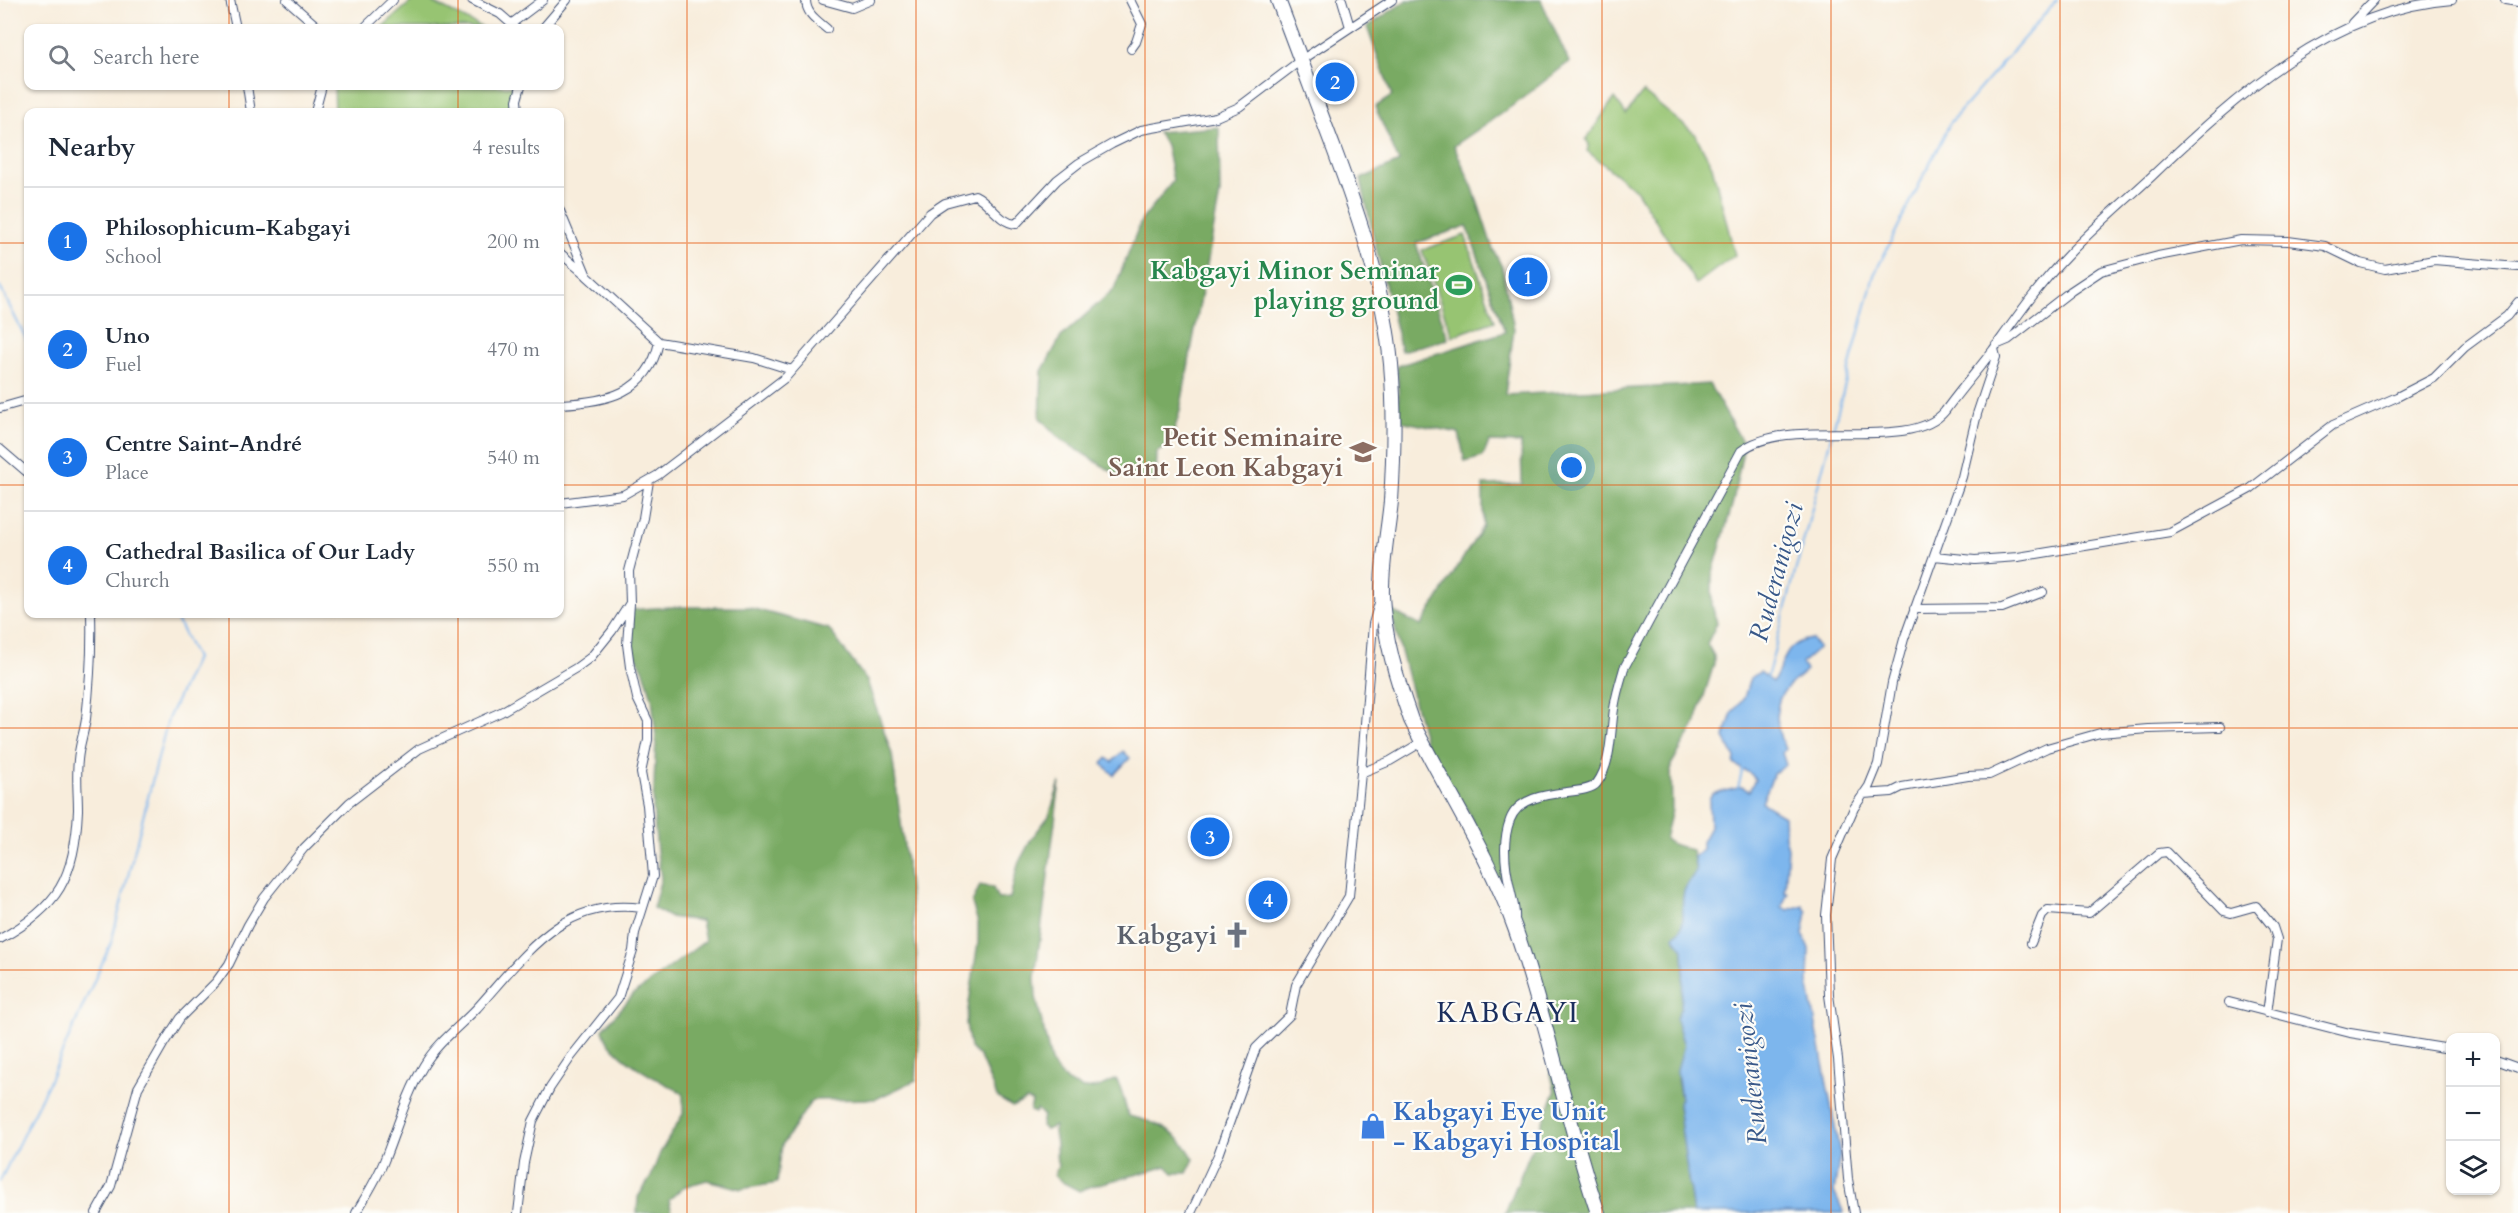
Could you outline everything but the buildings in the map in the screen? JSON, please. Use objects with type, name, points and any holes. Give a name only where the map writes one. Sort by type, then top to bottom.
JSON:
[{"type":"highway","points":[[1278,0],[1350,191],[1371,259],[1390,362],[1394,416],[1393,455],[1382,594],[1385,625],[1402,693],[1422,742],[1491,874],[1514,927],[1548,1035],[1566,1106],[1598,1213]]},
{"type":"street","points":[[230,0],[235,24]]},
{"type":"street","points":[[287,0],[314,24]]},
{"type":"street","points":[[368,24],[393,0]]},
{"type":"street","points":[[472,0],[482,2],[511,24]]},
{"type":"street","points":[[516,24],[543,0]]},
{"type":"street","points":[[546,24],[567,0]]},
{"type":"street","points":[[806,0],[810,15],[827,29]]},
{"type":"street","points":[[823,0],[852,8],[870,0]]},
{"type":"street","points":[[1130,0],[1142,24],[1131,50]]},
{"type":"street","points":[[1342,0],[1350,27]]},
{"type":"street","points":[[564,502],[623,495],[649,481],[780,383],[903,243],[938,207],[975,195],[983,198],[1001,217],[1016,224],[1057,180],[1079,163],[1141,130],[1216,117],[1239,106],[1301,60],[1392,0]]},
{"type":"street","points":[[2349,26],[2374,0]]},
{"type":"street","points":[[1514,927],[1515,911],[1505,854],[1512,816],[1516,809],[1537,798],[1562,791],[1586,790],[1597,784],[1602,774],[1610,741],[1615,702],[1624,668],[1737,455],[1747,447],[1778,435],[1901,430],[1935,421],[1941,417],[1995,347],[2012,320],[2064,259],[2168,160],[2258,82],[2308,49],[2349,26],[2422,3],[2452,0]]},
{"type":"street","points":[[2505,0],[2518,2]]},
{"type":"street","points":[[248,90],[250,108]]},
{"type":"street","points":[[316,108],[321,90]]},
{"type":"street","points":[[518,108],[520,90]]},
{"type":"street","points":[[564,221],[587,276]]},
{"type":"street","points":[[1995,347],[2008,340],[2071,291],[2101,271],[2158,256],[2241,240],[2288,241],[2325,246],[2360,263],[2385,269],[2434,260],[2518,267]]},
{"type":"street","points":[[564,256],[658,342],[754,358],[792,370]]},
{"type":"street","points":[[1934,556],[1975,560],[2006,559],[2170,532],[2250,489],[2333,425],[2397,397],[2433,378],[2465,347],[2508,316],[2518,302]]},
{"type":"street","points":[[564,404],[603,400],[629,388],[652,366],[658,342]]},
{"type":"street","points":[[1854,1213],[1848,1179],[1838,1059],[1828,995],[1827,915],[1834,850],[1878,764],[1892,683],[1914,609],[1962,477],[1977,414],[1996,357],[1995,347]]},
{"type":"street","points":[[0,408],[24,401]]},
{"type":"street","points":[[0,449],[24,470]]},
{"type":"street","points":[[518,1213],[524,1163],[533,1121],[550,1088],[571,1057],[618,998],[653,876],[647,805],[641,773],[648,740],[648,721],[637,698],[627,644],[630,603],[629,571],[643,518],[649,481]]},
{"type":"street","points":[[1914,609],[2002,608],[2043,592]]},
{"type":"street","points":[[1191,1213],[1218,1155],[1256,1048],[1290,1015],[1296,985],[1349,896],[1373,624],[1382,594]]},
{"type":"street","points":[[96,1213],[111,1186],[138,1088],[172,1029],[216,982],[229,964],[255,912],[289,865],[349,803],[419,749],[515,705],[591,657],[612,631],[630,603]]},
{"type":"street","points":[[0,939],[25,924],[51,903],[65,879],[78,807],[77,765],[86,720],[91,670],[91,618]]},
{"type":"street","points":[[1863,795],[1892,792],[1902,787],[1968,776],[1989,775],[2047,748],[2100,733],[2220,727]]},
{"type":"street","points":[[1361,773],[1390,761],[1422,742]]},
{"type":"street","points":[[2031,944],[2048,910],[2089,914],[2159,853],[2167,852],[2224,911],[2231,914],[2256,906],[2272,927],[2276,945],[2266,1013]]},
{"type":"street","points":[[356,1213],[384,1162],[414,1084],[436,1047],[476,1009],[531,946],[568,920],[597,908],[620,905],[642,908]]},
{"type":"street","points":[[2229,1002],[2350,1034],[2446,1048]]},
{"type":"street","points":[[2500,1061],[2518,1068]]},
{"type":"green space","points":[[413,0],[428,0],[475,24],[386,24]]},
{"type":"green space","points":[[1407,0],[1541,0],[1569,62],[1515,104],[1454,146],[1473,188],[1493,249],[1502,267],[1514,329],[1505,395],[1709,384],[1744,445],[1733,502],[1712,576],[1712,605],[1717,623],[1707,644],[1714,656],[1714,664],[1695,725],[1671,765],[1672,810],[1665,839],[1672,844],[1692,850],[1696,871],[1684,892],[1682,926],[1674,937],[1683,949],[1681,1007],[1676,1019],[1684,1045],[1677,1079],[1681,1099],[1678,1105],[1693,1213],[1505,1213],[1555,1092],[1520,928],[1466,807],[1428,754],[1390,610],[1421,626],[1483,526],[1483,485],[1522,484],[1521,443],[1489,442],[1483,457],[1465,462],[1459,433],[1400,421],[1397,366],[1505,332],[1467,226],[1416,243],[1448,339],[1401,351],[1361,179],[1399,162],[1375,107],[1392,96],[1367,27]]},
{"type":"green space","points":[[334,90],[518,90],[513,108],[335,108]]},
{"type":"green space","points":[[1643,92],[1695,134],[1712,166],[1735,255],[1696,284],[1637,191],[1587,151],[1589,144],[1586,140],[1614,98],[1626,114]]},
{"type":"green space","points":[[1219,127],[1220,194],[1180,411],[1170,445],[1157,452],[1156,481],[1114,473],[1060,439],[1040,418],[1042,371],[1061,337],[1114,289],[1141,221],[1173,181],[1166,145],[1157,132]]},
{"type":"green space","name":"Kabgayi Minor Seminar playing ground","points":[[1465,235],[1495,321],[1452,336],[1422,250]]},
{"type":"green space","points":[[669,607],[747,607],[829,629],[867,681],[892,754],[917,956],[919,1042],[916,1080],[876,1099],[812,1100],[782,1145],[777,1183],[741,1189],[707,1180],[683,1187],[669,1200],[672,1213],[637,1213],[638,1197],[651,1177],[660,1153],[683,1114],[683,1093],[653,1077],[615,1050],[605,1037],[603,1029],[633,995],[705,941],[701,921],[669,917],[653,908],[661,878],[653,807],[656,739],[652,698],[644,671],[630,643],[628,610]]},
{"type":"green space","points":[[1060,782],[1035,978],[1036,997],[1052,1065],[1067,1082],[1083,1089],[1099,1087],[1116,1079],[1129,1116],[1158,1125],[1182,1142],[1194,1159],[1187,1173],[1173,1173],[1166,1166],[1079,1191],[1062,1182],[1054,1175],[1058,1166],[1054,1126],[1046,1130],[1041,1126],[1043,1115],[1037,1109],[1035,1113],[1030,1111],[1032,1102],[1026,1100],[1012,1107],[997,1097],[980,1057],[970,1048],[966,1023],[978,942],[978,923],[972,903],[980,885],[993,888],[998,899],[1010,898],[1018,864],[1032,838],[1049,816]]},
{"type":"water","points":[[1812,639],[1819,648],[1802,663],[1806,671],[1787,688],[1779,700],[1778,722],[1780,737],[1785,749],[1782,753],[1786,765],[1773,774],[1762,803],[1784,816],[1788,848],[1785,892],[1788,892],[1782,907],[1788,910],[1803,905],[1807,912],[1803,934],[1809,949],[1808,982],[1840,1154],[1834,1192],[1844,1213],[1693,1213],[1678,1104],[1681,1099],[1677,1070],[1684,1045],[1676,1019],[1681,1007],[1683,949],[1674,937],[1682,926],[1684,892],[1696,871],[1694,857],[1702,850],[1702,842],[1710,827],[1709,799],[1712,794],[1742,787],[1749,791],[1755,779],[1734,764],[1735,758],[1724,738],[1732,713],[1744,698],[1750,678],[1760,672],[1773,682],[1791,649],[1796,644]]},
{"type":"water","points":[[1123,751],[1130,758],[1114,775],[1102,764],[1107,758],[1112,762]]},
{"type":"waterway","name":"Ruderanigozi","points":[[1767,678],[1874,275],[1950,123],[2057,0]]},
{"type":"waterway","points":[[0,287],[24,335]]},
{"type":"waterway","points":[[0,1181],[49,1082],[111,943],[168,719],[196,658],[176,618]]},
{"type":"waterway","name":"Ruderanigozi","points":[[1738,788],[1743,768]]},
{"type":"place","name":"Uno","points":[[1335,82]]},
{"type":"place","name":"Philosophicum-Kabgayi","points":[[1528,277]]},
{"type":"place","name":"Kabgayi Minor Seminar playing ground","points":[[1459,285]]},
{"type":"place","name":"Petit Seminaire Saint Leon Kabgayi","points":[[1363,452]]},
{"type":"place","name":"Centre Saint-André","points":[[1210,837]]},
{"type":"place","name":"Cathedral Basilica of Our Lady","points":[[1268,900]]},
{"type":"place","name":"Kabgayi","points":[[1237,935]]},
{"type":"place","name":"Kabgayi Eye Unit - Kabgayi Hospital","points":[[1373,1126]]},
{"type":"district","name":"KABGAYI","points":[[1508,1012]]}]
